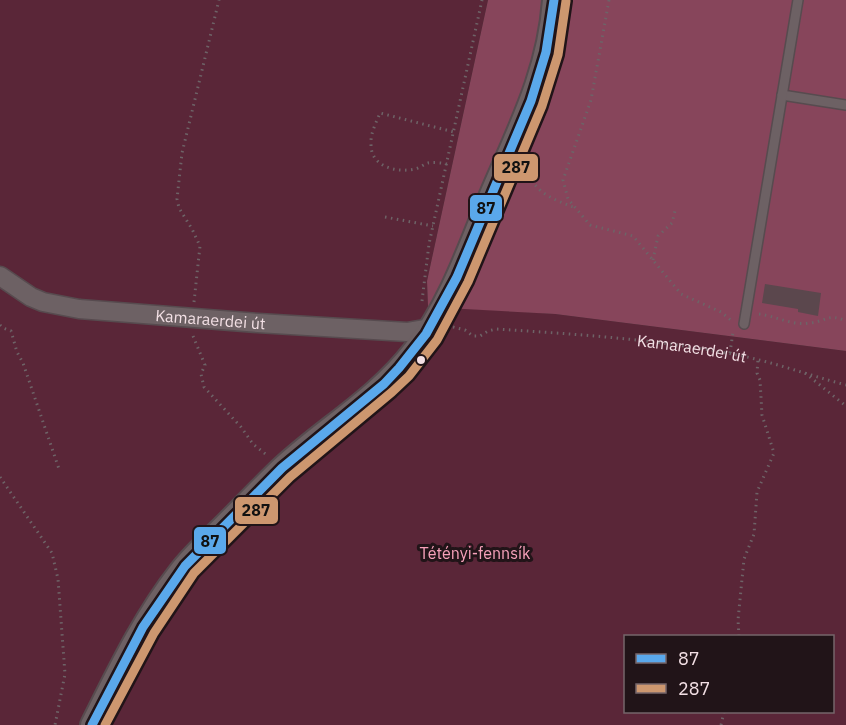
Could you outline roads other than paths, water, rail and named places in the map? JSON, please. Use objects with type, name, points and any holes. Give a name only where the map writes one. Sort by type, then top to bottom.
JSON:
[{"type":"street","points":[[92,725],[158,602],[175,578],[283,467],[380,389],[414,352],[430,328],[441,310],[476,233],[534,94],[549,42],[554,0]]},
{"type":"street","name":"Kamaraerdei út","points":[[0,276],[31,297],[52,305],[79,309],[407,332],[430,328]]},
{"type":"lane","points":[[744,320],[798,0]]},
{"type":"lane","points":[[782,95],[846,105]]},
{"type":"park label","name":"Tétényi-fennsík","points":[[475,553]]}]
